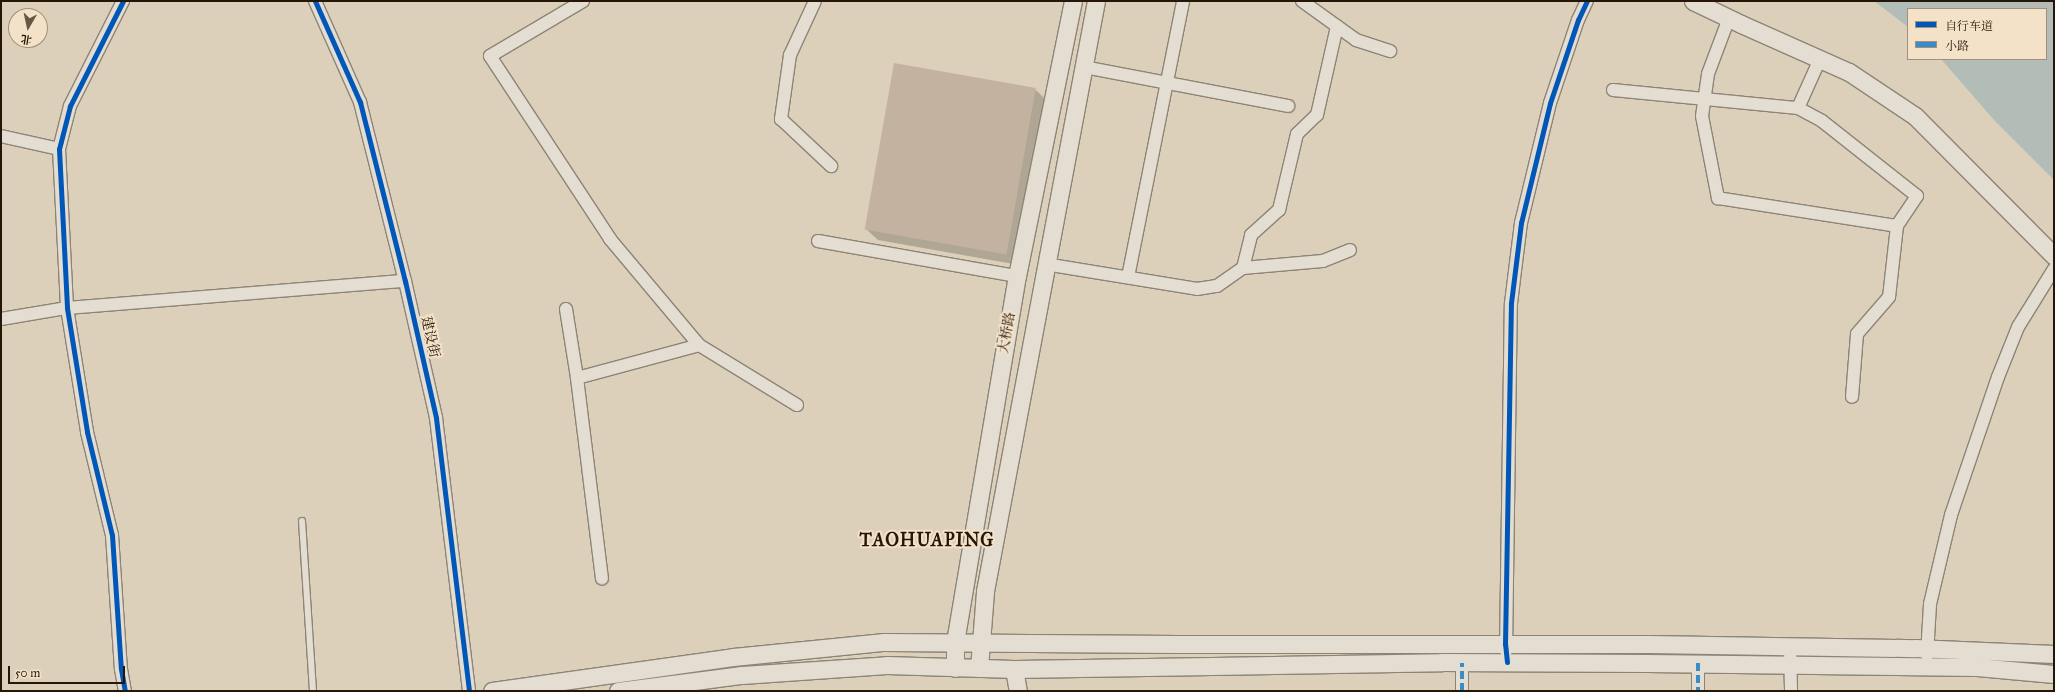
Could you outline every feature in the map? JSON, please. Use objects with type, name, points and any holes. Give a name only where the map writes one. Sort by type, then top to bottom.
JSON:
[{"type":"main road","name":"大桥路","points":[[956,668],[955,642],[1017,276],[1073,1]]},
{"type":"main road","points":[[979,668],[985,591],[1045,264],[1096,1]]},
{"type":"main road","points":[[1693,1],[1849,72],[1915,116],[2054,256]]},
{"type":"main road","points":[[492,691],[733,657],[884,642],[1790,646],[1927,648],[2054,654]]},
{"type":"main road","points":[[618,691],[750,674],[887,665],[1014,669],[1507,662],[1698,663],[1977,667],[2054,674]]},
{"type":"main road","points":[[1014,669],[1018,691]]},
{"type":"street","points":[[123,1],[70,106],[59,149],[67,308],[87,432],[112,536],[121,669],[125,691]]},
{"type":"street","name":"建设街","points":[[315,1],[360,102],[405,281],[436,418],[468,691]]},
{"type":"street","points":[[583,1],[490,56],[610,239],[700,345],[796,405]]},
{"type":"street","points":[[815,1],[790,55],[781,119],[831,166]]},
{"type":"street","points":[[1128,278],[1183,1]]},
{"type":"street","points":[[1302,1],[1356,40],[1390,51]]},
{"type":"street","points":[[1507,662],[1505,644],[1511,303],[1521,223],[1550,104],[1578,20],[1587,1]]},
{"type":"street","points":[[1729,18],[1708,74],[1702,116],[1718,198],[1897,226]]},
{"type":"street","points":[[1243,268],[1251,235],[1279,210],[1297,134],[1318,115],[1337,26]]},
{"type":"street","points":[[1798,108],[1820,59]]},
{"type":"street","points":[[1084,67],[1288,106]]},
{"type":"street","points":[[1613,90],[1798,108],[1822,121],[1917,196],[1897,226],[1890,297],[1857,334],[1852,397]]},
{"type":"street","points":[[1,136],[59,149]]},
{"type":"street","points":[[818,241],[1017,276]]},
{"type":"street","points":[[1045,264],[1197,289],[1217,286],[1243,268],[1323,260],[1350,250]]},
{"type":"street","points":[[1927,666],[1930,604],[1953,508],[1998,377],[2018,327],[2054,269]]},
{"type":"street","points":[[1,319],[67,308],[405,281]]},
{"type":"street","points":[[566,309],[577,378],[602,578]]},
{"type":"street","points":[[577,378],[700,345]]},
{"type":"street","points":[[1790,646],[1791,691]]},
{"type":"street","points":[[1462,663],[1462,691]]},
{"type":"street","points":[[1698,663],[1698,691]]},
{"type":"lane","points":[[302,521],[313,691]]},
{"type":"shaded area","points":[[1874,1],[2054,1],[2054,180],[1994,120],[1942,60],[2047,60],[2047,8],[1907,8],[1907,26]]},
{"type":"building","points":[[894,63],[1036,88],[1006,254],[865,229]]},
{"type":"marked path","points":[[1462,663],[1462,691]]},
{"type":"marked path","points":[[1698,663],[1698,691]]},
{"type":"cycle path","points":[[123,1],[70,106],[59,149],[67,308],[87,432],[112,535],[121,669],[125,691]]},
{"type":"cycle path","points":[[315,1],[360,102],[405,281],[436,418],[469,691]]},
{"type":"cycle path","points":[[1507,662],[1505,644],[1511,303],[1521,223],[1550,103],[1578,20],[1587,1]]},
{"type":"district","name":"TAOHUAPING","points":[[927,540]]}]
